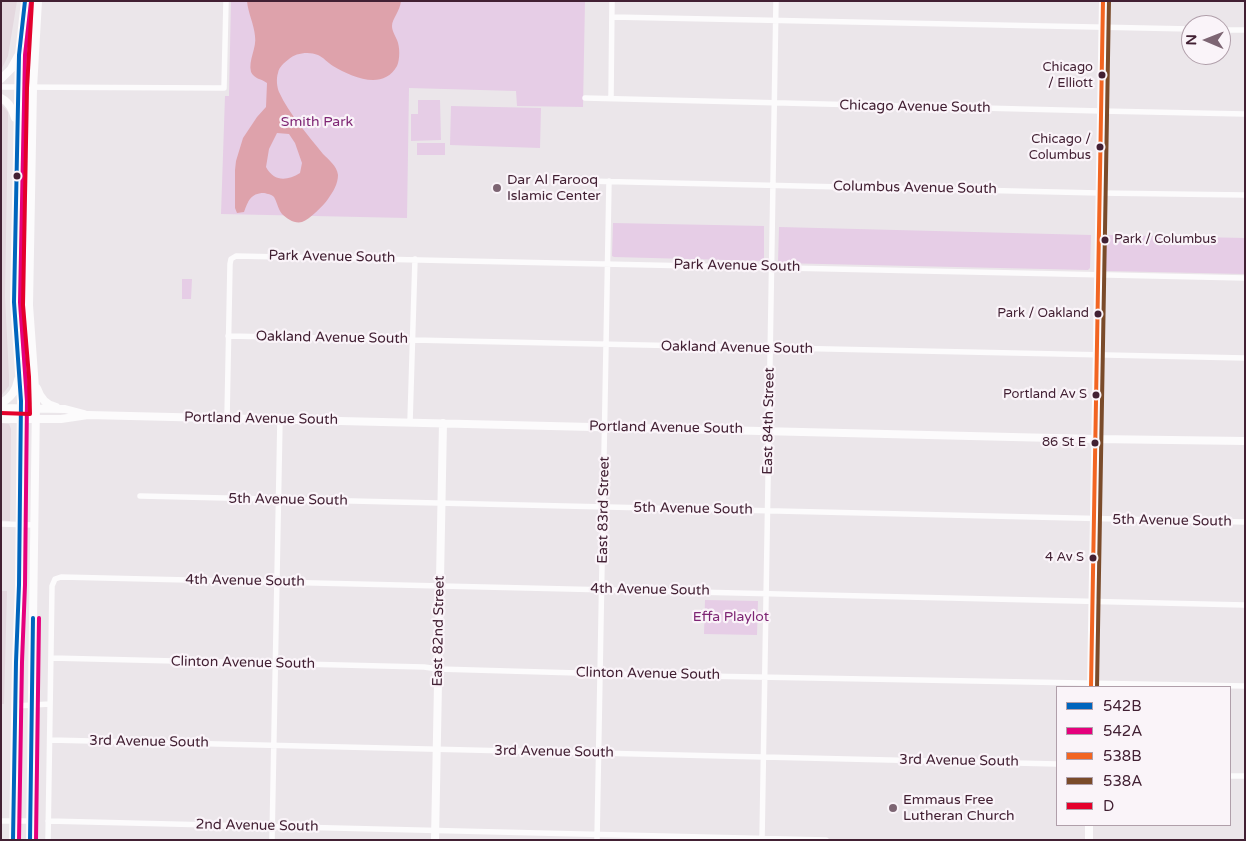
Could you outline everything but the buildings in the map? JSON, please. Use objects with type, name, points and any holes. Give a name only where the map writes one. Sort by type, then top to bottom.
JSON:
[{"type":"main road","points":[[13,840],[20,420],[19,373],[14,313],[19,55],[25,1]]},
{"type":"main road","points":[[30,840],[36,409],[30,313],[30,276],[33,88],[38,1]]},
{"type":"main road","points":[[1091,685],[1103,1]]},
{"type":"main road","points":[[1,78],[11,69],[19,55]]},
{"type":"main road","points":[[1,98],[12,108],[17,123]]},
{"type":"main road","points":[[15,276],[30,276]]},
{"type":"main road","points":[[1,403],[13,394],[19,373]]},
{"type":"main road","points":[[35,377],[38,390],[44,400],[52,406],[65,409]]},
{"type":"main road","name":"Portland Avenue South","points":[[1,408],[65,409],[88,415]]},
{"type":"main road","name":"Portland Avenue South","points":[[1,420],[66,419],[88,415],[1245,441]]},
{"type":"main road","name":"East 82nd Street","points":[[436,840],[443,423]]},
{"type":"main road","points":[[19,564],[34,564]]},
{"type":"main road","points":[[18,585],[34,585]]},
{"type":"main road","points":[[1089,826],[1089,840]]},
{"type":"street","points":[[1,87],[224,88],[226,1]]},
{"type":"street","points":[[611,98],[612,1]]},
{"type":"street","name":"East 84th Street","points":[[762,839],[776,1]]},
{"type":"street","points":[[612,17],[1181,30]]},
{"type":"street","points":[[1231,30],[1245,30]]},
{"type":"street","name":"Chicago Avenue South","points":[[584,98],[1245,114]]},
{"type":"street","name":"Columbus Avenue South","points":[[586,181],[1245,195]]},
{"type":"street","name":"East 83rd Street","points":[[597,837],[609,181]]},
{"type":"street","name":"Park Avenue South","points":[[228,336],[230,264],[231,259],[241,255],[1245,278]]},
{"type":"street","points":[[410,422],[415,259]]},
{"type":"street","points":[[227,418],[228,336]]},
{"type":"street","name":"Oakland Avenue South","points":[[228,336],[1245,358]]},
{"type":"street","points":[[272,840],[280,419]]},
{"type":"street","name":"5th Avenue South","points":[[140,496],[1245,522]]},
{"type":"street","points":[[1,524],[35,525]]},
{"type":"street","name":"4th Avenue South","points":[[51,658],[52,586],[55,579],[61,577],[1245,605]]},
{"type":"street","points":[[48,840],[51,658]]},
{"type":"street","name":"Clinton Avenue South","points":[[51,658],[1091,685],[1245,686]]},
{"type":"street","points":[[15,706],[50,704]]},
{"type":"street","name":"3rd Avenue South","points":[[50,740],[1056,764]]},
{"type":"street","points":[[1231,776],[1245,776]]},
{"type":"street","points":[[1,820],[31,821]]},
{"type":"street","name":"2nd Avenue South","points":[[48,821],[436,830],[597,837],[826,840]]},
{"type":"shaded area","points":[[1,1],[17,1],[8,56],[1,70]]},
{"type":"shaded area","points":[[247,1],[401,1],[392,26],[399,46],[398,63],[391,74],[384,78],[367,80],[349,74],[333,66],[320,56],[311,53],[295,55],[279,69],[277,85],[283,100],[305,132],[334,166],[338,175],[336,185],[328,199],[316,212],[302,222],[294,222],[286,218],[274,197],[264,193],[253,196],[244,212],[237,213],[235,208],[236,161],[243,138],[266,107],[267,83],[256,78],[250,68],[255,40]],"holes":[[[277,133],[289,134],[295,143],[302,163],[300,173],[290,178],[281,179],[269,172],[266,167],[269,149]]]},
{"type":"shaded area","points":[[1,104],[8,112],[5,297],[9,386],[1,396]]},
{"type":"shaded area","points":[[1,423],[9,424],[11,429],[10,521],[1,520]]},
{"type":"shaded area","points":[[1,591],[7,591],[4,704],[1,704]]},
{"type":"green space","name":"Smith Park","points":[[231,1],[585,1],[583,107],[517,106],[516,91],[409,88],[407,218],[221,214],[225,96],[229,96]]},
{"type":"green space","points":[[418,100],[440,100],[441,140],[411,141],[411,114],[418,114]]},
{"type":"green space","points":[[451,106],[541,108],[540,148],[450,145]]},
{"type":"green space","points":[[417,143],[445,143],[445,155],[417,155]]},
{"type":"green space","points":[[613,223],[764,226],[764,261],[614,257],[612,256]]},
{"type":"green space","points":[[779,227],[1091,235],[1090,268],[1088,270],[779,263]]},
{"type":"green space","points":[[1105,235],[1245,238],[1245,274],[1107,271],[1104,269]]},
{"type":"green space","points":[[182,279],[192,279],[191,299],[182,299]]},
{"type":"green space","name":"Effa Playlot","points":[[705,600],[758,601],[757,635],[704,634]]},
{"type":"transit line","name":"542B","points":[[13,840],[21,401],[14,302],[19,55],[25,1]]},
{"type":"transit line","name":"D","points":[[1,413],[30,414],[23,305],[27,88],[32,1]]},
{"type":"transit line","name":"538B","points":[[1091,686],[1103,1]]},
{"type":"transit line","name":"538A","points":[[1097,686],[1109,1]]},
{"type":"transit line","name":"542A","points":[[19,840],[27,401],[20,302],[25,55],[31,2]]},
{"type":"transit line","name":"542B","points":[[30,840],[33,618]]},
{"type":"transit line","name":"542A","points":[[36,840],[39,618]]},
{"type":"place","name":"Chicago / Elliott","points":[[1102,75]]},
{"type":"place","name":"Chicago / Columbus","points":[[1100,147]]},
{"type":"place","name":"Dar Al Farooq Islamic Center","points":[[497,188]]},
{"type":"place","name":"Park / Columbus","points":[[1105,240]]},
{"type":"place","name":"Park / Oakland","points":[[1098,314]]},
{"type":"place","name":"Portland Av S","points":[[1096,395]]},
{"type":"place","name":"86 St E","points":[[1095,443]]},
{"type":"place","name":"4 Av S","points":[[1093,558]]},
{"type":"place","name":"Emmaus Free Lutheran Church","points":[[893,808]]}]
